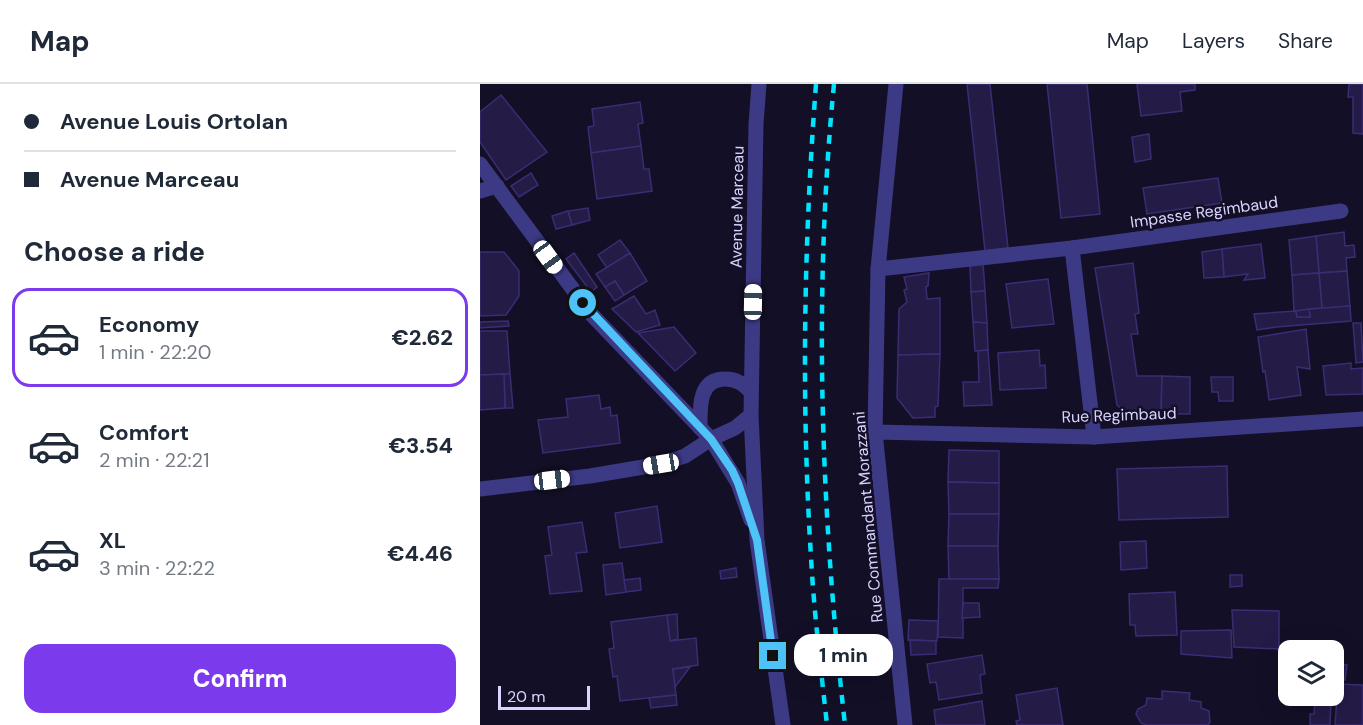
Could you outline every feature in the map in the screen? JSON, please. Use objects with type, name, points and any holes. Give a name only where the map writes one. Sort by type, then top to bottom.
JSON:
[{"type":"street","name":"Avenue Marceau","points":[[759,84],[756,124],[751,415],[757,540],[783,725]]},
{"type":"street","name":"Rue Commandant Morazzani","points":[[896,84],[878,269],[875,432],[905,725]]},
{"type":"street","points":[[480,164],[592,315],[705,434],[738,483],[757,540]]},
{"type":"street","points":[[480,191],[497,186]]},
{"type":"street","name":"Impasse Regimbaud","points":[[878,269],[1072,248],[1341,211]]},
{"type":"street","points":[[1072,248],[1094,437]]},
{"type":"street","points":[[705,434],[701,400],[703,391],[711,382],[733,379],[743,384],[751,392]]},
{"type":"street","points":[[480,489],[590,476],[661,464],[685,456],[705,434],[735,428],[751,415]]},
{"type":"street","name":"Rue Regimbaud","points":[[875,432],[1094,437],[1363,419]]},
{"type":"building","points":[[967,84],[990,84],[1008,248],[985,251]]},
{"type":"building","points":[[1047,84],[1087,84],[1100,214],[1061,218]]},
{"type":"building","points":[[1137,84],[1195,84],[1195,90],[1180,92],[1182,111],[1141,116]]},
{"type":"building","points":[[1349,84],[1363,84],[1363,134],[1353,133],[1353,97],[1348,97]]},
{"type":"building","points":[[501,95],[547,152],[506,180],[480,142],[480,112]]},
{"type":"building","points":[[640,102],[643,123],[638,124],[641,146],[591,153],[588,127],[594,126],[592,109]]},
{"type":"building","points":[[1149,134],[1151,159],[1135,162],[1132,137]]},
{"type":"building","points":[[641,146],[644,169],[649,169],[652,191],[597,199],[591,153]]},
{"type":"building","points":[[531,173],[538,185],[519,197],[511,186]]},
{"type":"building","points":[[1218,178],[1222,203],[1147,214],[1143,188]]},
{"type":"building","points":[[588,208],[590,220],[572,225],[568,211]]},
{"type":"building","points":[[568,211],[572,225],[556,229],[552,216]]},
{"type":"building","points":[[1344,232],[1345,246],[1354,245],[1355,257],[1346,258],[1347,271],[1319,273],[1316,236]]},
{"type":"building","points":[[1316,236],[1319,273],[1292,275],[1289,240]]},
{"type":"building","points":[[620,240],[630,253],[607,268],[598,255]]},
{"type":"building","points":[[1261,244],[1265,278],[1244,280],[1248,274],[1224,277],[1222,249]]},
{"type":"building","points":[[1222,249],[1224,277],[1204,278],[1202,252]]},
{"type":"building","points":[[480,252],[504,252],[519,271],[519,296],[506,315],[480,316]]},
{"type":"building","points":[[574,253],[597,287],[591,292],[566,259]]},
{"type":"building","points":[[630,253],[647,281],[624,295],[615,281],[605,287],[596,274]]},
{"type":"building","points":[[983,263],[985,291],[971,292],[970,266]]},
{"type":"building","points":[[1133,263],[1139,313],[1135,314],[1138,334],[1131,334],[1137,376],[1162,376],[1161,414],[1126,414],[1117,405],[1095,268]]},
{"type":"building","points":[[1347,271],[1350,306],[1322,309],[1319,273]]},
{"type":"building","points":[[929,273],[926,287],[927,299],[940,298],[940,354],[898,355],[899,309],[907,302],[904,277]]},
{"type":"building","points":[[1319,273],[1322,309],[1294,311],[1292,275]]},
{"type":"building","points":[[1048,279],[1054,324],[1012,328],[1006,284]]},
{"type":"building","points":[[615,281],[624,295],[615,301],[605,287]]},
{"type":"building","points":[[985,291],[987,323],[973,322],[971,292]]},
{"type":"building","points":[[634,296],[646,314],[655,310],[660,325],[636,332],[612,309]]},
{"type":"building","points":[[1350,306],[1351,321],[1257,330],[1254,314],[1296,311],[1297,317],[1310,317],[1309,309]]},
{"type":"building","points":[[1309,309],[1310,317],[1297,317],[1296,311]]},
{"type":"building","points":[[508,321],[509,326],[480,328],[480,322]]},
{"type":"building","points":[[973,322],[987,323],[988,350],[975,351]]},
{"type":"building","points":[[1353,323],[1361,323],[1363,362],[1356,363]]},
{"type":"building","points":[[674,327],[696,353],[675,371],[638,333]]},
{"type":"building","points":[[1306,329],[1310,369],[1297,367],[1301,395],[1269,400],[1258,337]]},
{"type":"building","points":[[480,331],[507,331],[510,374],[480,375]]},
{"type":"building","points":[[988,350],[992,405],[964,406],[963,382],[979,382],[978,351]]},
{"type":"building","points":[[1039,350],[1040,366],[1045,365],[1046,388],[1000,390],[998,353]]},
{"type":"building","points":[[940,354],[938,406],[935,407],[935,417],[913,418],[897,398],[898,355]]},
{"type":"building","points":[[1351,363],[1351,369],[1363,368],[1363,394],[1326,395],[1323,366]]},
{"type":"building","points":[[504,374],[510,374],[513,408],[505,408]]},
{"type":"building","points":[[504,374],[505,408],[480,410],[480,375]]},
{"type":"building","points":[[1162,376],[1190,377],[1190,414],[1161,414]]},
{"type":"building","points":[[1211,377],[1233,377],[1233,401],[1219,401],[1218,392],[1212,392]]},
{"type":"building","points":[[599,395],[601,409],[610,407],[611,416],[617,415],[620,443],[543,453],[538,420],[568,417],[566,399]]},
{"type":"building","points":[[949,450],[999,451],[999,483],[948,482]]},
{"type":"building","points":[[1227,466],[1228,517],[1119,520],[1117,469]]},
{"type":"building","points":[[948,482],[999,483],[999,514],[949,514]]},
{"type":"building","points":[[657,506],[662,542],[620,548],[615,513]]},
{"type":"building","points":[[949,514],[999,514],[998,546],[948,546]]},
{"type":"building","points":[[582,522],[587,552],[576,553],[582,591],[550,594],[545,556],[552,555],[548,527]]},
{"type":"building","points":[[1146,541],[1147,568],[1121,570],[1120,542]]},
{"type":"building","points":[[948,546],[998,546],[999,579],[949,579]]},
{"type":"building","points":[[622,563],[626,592],[606,595],[603,565]]},
{"type":"building","points":[[736,568],[737,577],[721,579],[720,571]]},
{"type":"building","points":[[1230,575],[1242,575],[1242,586],[1230,587]]},
{"type":"building","points":[[640,578],[641,590],[626,592],[624,580]]},
{"type":"building","points":[[939,579],[999,579],[998,588],[963,588],[963,638],[938,637]]},
{"type":"building","points":[[1175,592],[1177,635],[1136,636],[1135,625],[1130,625],[1129,594]]},
{"type":"building","points":[[963,603],[979,603],[980,617],[962,618]]},
{"type":"building","points":[[1232,610],[1279,611],[1278,649],[1234,647]]},
{"type":"building","points":[[677,614],[678,639],[670,641],[667,615]]},
{"type":"building","points":[[667,615],[670,641],[696,638],[698,665],[673,669],[676,695],[620,701],[617,676],[613,677],[609,649],[614,648],[611,622]]},
{"type":"building","points":[[909,620],[938,621],[937,641],[908,640]]},
{"type":"building","points":[[1231,630],[1232,658],[1181,654],[1181,631]]},
{"type":"building","points":[[910,640],[936,641],[936,654],[911,655]]},
{"type":"building","points":[[982,655],[985,674],[980,675],[982,693],[939,700],[936,682],[930,683],[927,664]]},
{"type":"building","points":[[1344,665],[1347,665],[1344,680]]},
{"type":"building","points":[[690,667],[675,687],[673,669]]},
{"type":"building","points":[[1344,684],[1363,685],[1363,725],[1335,725],[1336,706],[1344,706]]},
{"type":"building","points":[[1057,688],[1063,725],[1017,725],[1016,721],[1020,720],[1016,695]]},
{"type":"building","points":[[1162,691],[1190,693],[1189,700],[1201,702],[1201,708],[1209,711],[1208,725],[1146,725],[1141,723],[1136,714],[1138,709],[1146,705],[1147,698],[1162,699]]},
{"type":"building","points":[[676,695],[677,705],[651,708],[649,698]]},
{"type":"building","points":[[982,701],[985,725],[936,725],[934,710]]},
{"type":"building","points":[[1315,706],[1331,706],[1330,725],[1310,725],[1310,714],[1314,714]]},
{"type":"railway","points":[[816,84],[805,320],[806,439],[812,578],[827,725]]},
{"type":"railway","points":[[834,84],[823,244],[823,404],[830,565],[845,725]]},
{"type":"route","points":[[583,303],[711,439],[732,470],[757,540],[773,656]]}]
